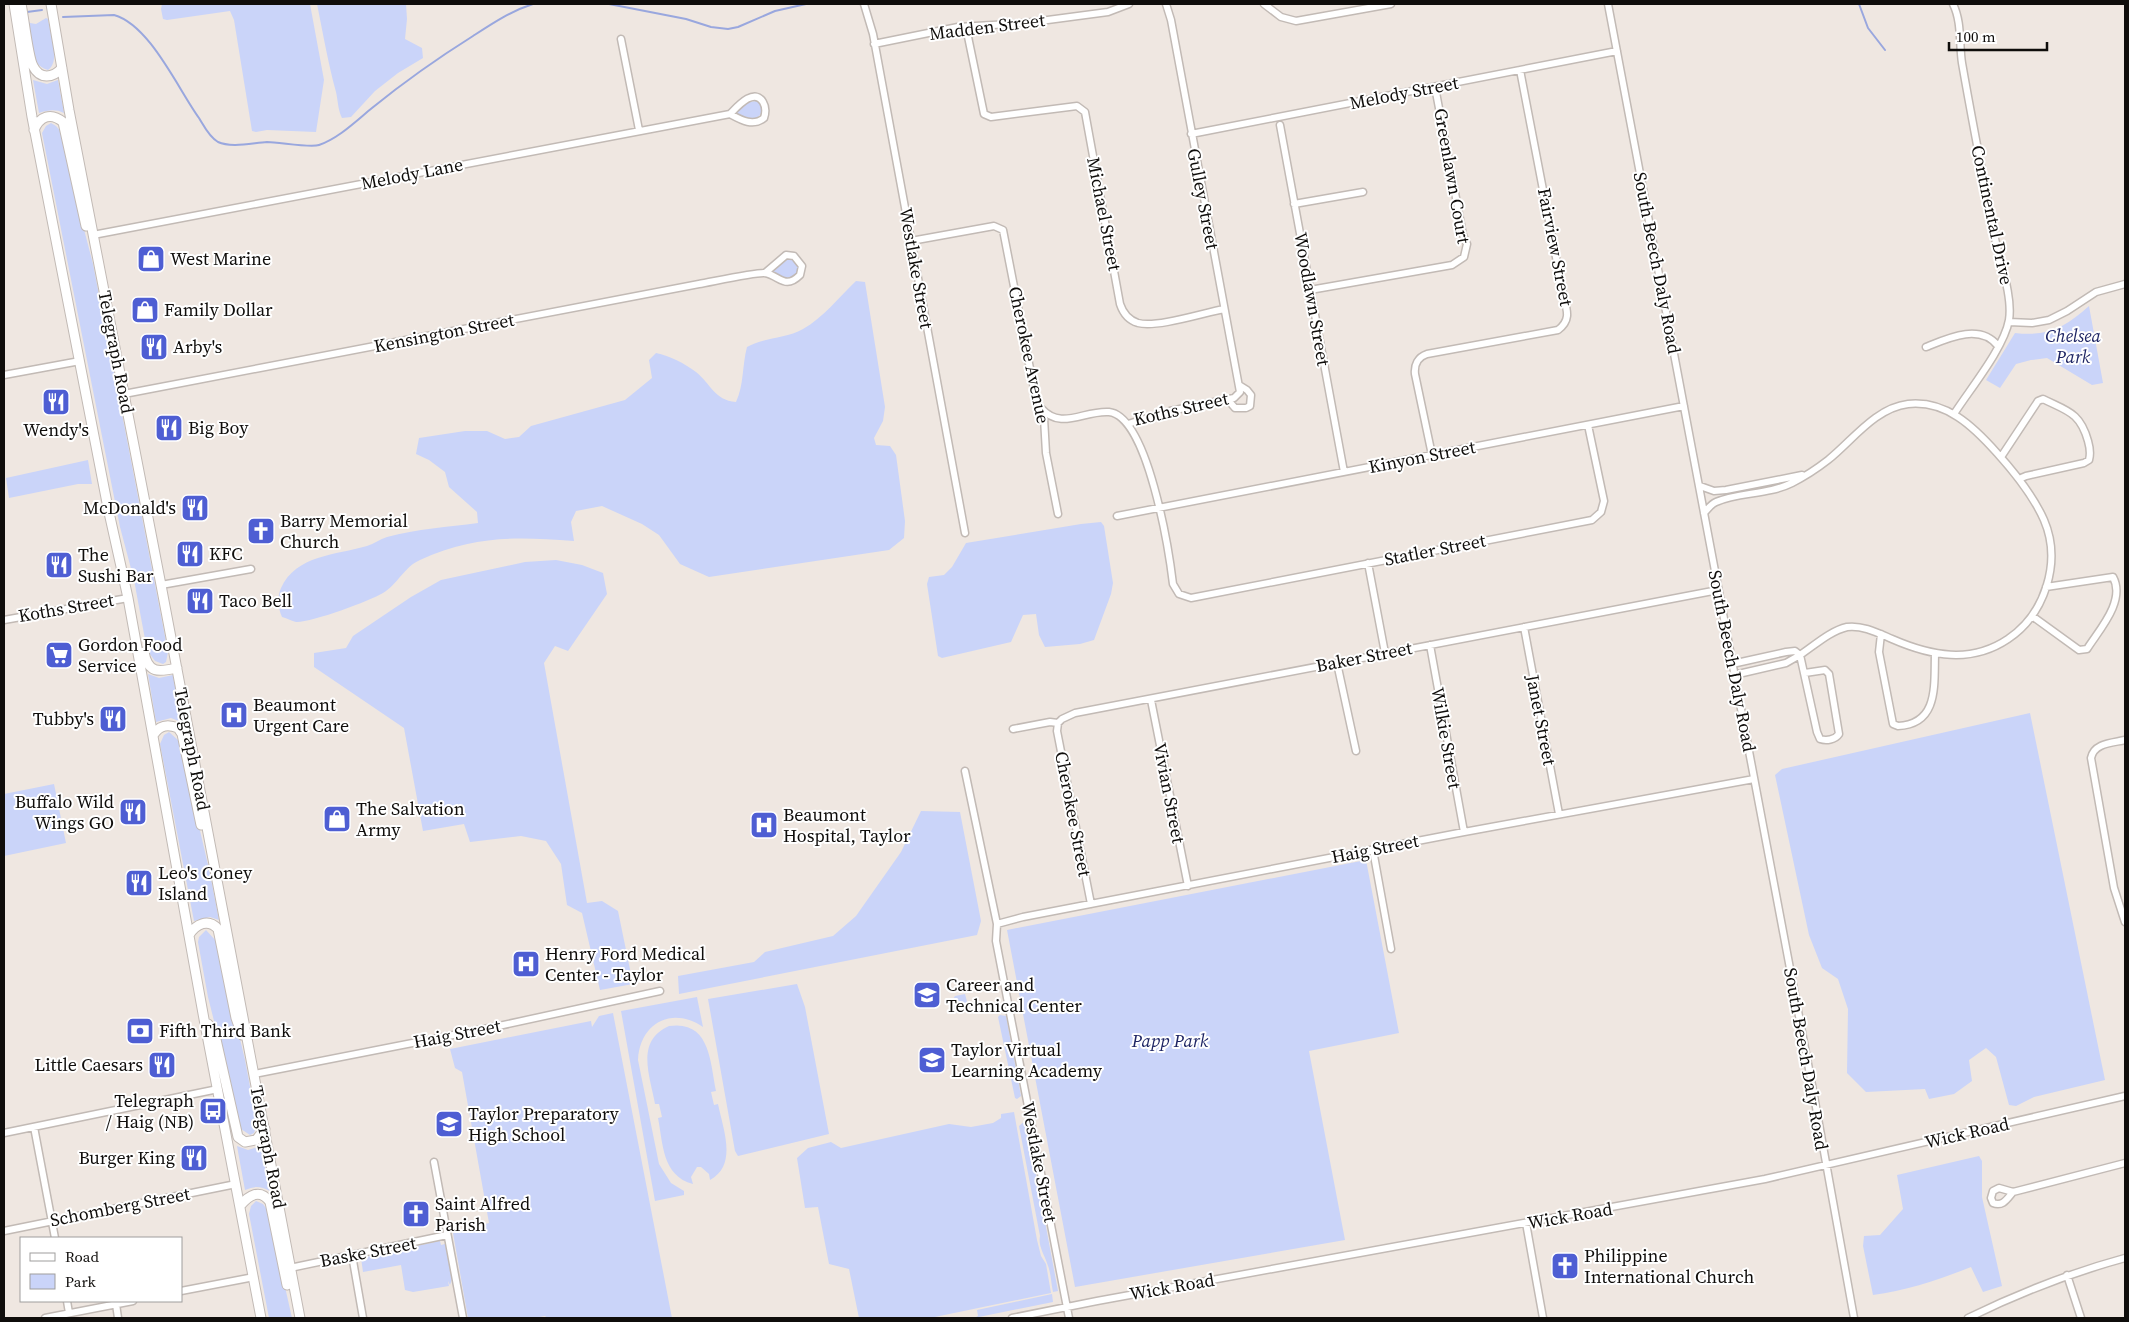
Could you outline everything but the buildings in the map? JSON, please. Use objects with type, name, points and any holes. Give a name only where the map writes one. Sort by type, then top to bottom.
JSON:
[{"type":"main road","name":"Telegraph Road","points":[[17,5],[16,19],[34,130],[154,734],[204,1019],[261,1318]]},
{"type":"main road","points":[[17,5],[32,66],[39,74],[44,76],[57,73],[62,68]]},
{"type":"main road","name":"Telegraph Road","points":[[51,5],[93,235],[300,1318]]},
{"type":"main road","points":[[34,130],[39,122],[47,116],[52,115],[63,122],[84,221],[97,253]]},
{"type":"main road","points":[[116,539],[124,555],[130,578],[145,660],[149,666],[157,671],[177,668]]},
{"type":"main road","points":[[154,734],[160,727],[169,725],[178,728],[182,734],[198,814],[210,840]]},
{"type":"main road","points":[[190,935],[195,928],[203,923],[212,924],[218,929],[236,1018],[252,1060]]},
{"type":"main road","points":[[204,1019],[215,1035],[238,1137],[245,1142],[256,1140],[265,1129]]},
{"type":"main road","points":[[240,1206],[249,1196],[257,1194],[266,1197],[270,1202],[288,1288],[297,1306]]},
{"type":"street","name":"Westlake Street","points":[[864,4],[874,44],[965,533]]},
{"type":"street","name":"Madden Street","points":[[874,44],[966,27],[1108,12],[1129,4]]},
{"type":"street","name":"Gulley Street","points":[[1166,4],[1171,20],[1239,385],[1239,394]]},
{"type":"street","points":[[1264,4],[1281,17],[1296,21],[1391,4]]},
{"type":"street","name":"South Beech Daly Road","points":[[1608,4],[1700,486],[1854,1318]]},
{"type":"street","name":"Continental Drive","points":[[1953,4],[1958,16],[1959,45],[1999,261],[2010,299],[2008,322],[1998,346],[1954,414]]},
{"type":"street","name":"Michael Street","points":[[966,27],[982,111],[987,116],[1077,106],[1082,109],[1120,304],[1128,318],[1136,323],[1150,324],[1224,309]]},
{"type":"street","points":[[621,38],[639,130]]},
{"type":"street","name":"Melody Street","points":[[1191,134],[1617,51]]},
{"type":"street","name":"Fairview Street","points":[[1432,455],[1415,374],[1415,366],[1420,358],[1427,354],[1558,330],[1567,318],[1568,310],[1564,299],[1520,70]]},
{"type":"street","name":"Greenlawn Court","points":[[1310,290],[1452,265],[1464,256],[1466,244],[1435,87]]},
{"type":"street","name":"Melody Lane","points":[[93,235],[730,114],[747,98],[756,96],[765,104],[766,113],[761,121],[748,122],[730,114]]},
{"type":"street","name":"Woodlawn Street","points":[[1280,125],[1344,472]]},
{"type":"street","points":[[1294,204],[1363,192]]},
{"type":"street","name":"Cherokee Avenue","points":[[911,242],[994,226],[1000,227],[1004,233],[1035,394],[1044,418],[1046,453],[1058,514]]},
{"type":"street","name":"Kensington Street","points":[[124,394],[690,285],[765,273],[786,255],[794,256],[802,266],[800,275],[792,281],[781,281],[765,273]]},
{"type":"street","points":[[2008,322],[2032,323],[2049,320],[2096,292],[2125,284]]},
{"type":"street","points":[[1926,347],[1955,335],[1981,334],[1992,339],[1998,346]]},
{"type":"street","points":[[4,376],[80,361]]},
{"type":"street","points":[[1228,400],[1235,408],[1239,409],[1250,406],[1251,395],[1239,385]]},
{"type":"street","name":"Koths Street","points":[[1041,408],[1050,417],[1061,419],[1110,412],[1120,416],[1128,424],[1170,411],[1228,400],[1239,394]]},
{"type":"street","points":[[2001,457],[2038,401],[2043,399],[2074,415],[2081,421],[2090,450],[2089,460],[2084,463],[2019,479]]},
{"type":"street","points":[[1704,513],[1713,503],[1780,488],[1793,483],[1828,460],[1875,418],[1895,407],[1909,404],[1926,404],[1943,408],[1954,414],[1973,429],[2001,457],[2035,503],[2047,529],[2051,551],[2051,566],[2046,587],[2032,616],[2017,632],[1991,648],[1958,656],[1935,654],[1911,647],[1867,629],[1846,628],[1829,635],[1786,663],[1734,675]]},
{"type":"street","name":"Kinyon Street","points":[[1118,516],[1684,406]]},
{"type":"street","points":[[1128,424],[1148,465],[1159,508]]},
{"type":"street","name":"Statler Street","points":[[1159,508],[1172,584],[1179,594],[1186,598],[1194,598],[1595,519],[1602,512],[1604,501],[1588,425]]},
{"type":"street","points":[[1700,486],[1714,491],[1726,490],[1805,474]]},
{"type":"street","points":[[1368,563],[1384,653]]},
{"type":"street","points":[[161,585],[251,569]]},
{"type":"street","points":[[2032,616],[2082,650],[2087,649],[2112,609],[2117,596],[2113,578],[2046,587]]},
{"type":"street","name":"Baker Street","points":[[1013,729],[1050,722],[1058,723],[1075,713],[1151,700],[1337,662],[1718,590]]},
{"type":"street","name":"Koths Street","points":[[4,620],[128,598]]},
{"type":"street","name":"Janet Street","points":[[1524,627],[1559,814]]},
{"type":"street","points":[[1881,634],[1879,652],[1894,724],[1898,726],[1917,722],[1927,712],[1933,695],[1935,654]]},
{"type":"street","name":"Wilkie Street","points":[[1430,645],[1464,832]]},
{"type":"street","points":[[1732,664],[1795,651],[1800,655],[1820,739],[1837,737],[1839,734],[1829,674],[1825,670],[1805,673]]},
{"type":"street","points":[[1337,662],[1356,751]]},
{"type":"street","name":"Vivian Street","points":[[1151,700],[1188,886]]},
{"type":"street","name":"Cherokee Street","points":[[1058,723],[1057,731],[1091,904]]},
{"type":"street","points":[[2125,740],[2098,746],[2093,752],[2091,761],[2114,888],[2125,922]]},
{"type":"street","name":"Westlake Street","points":[[965,771],[997,924],[996,941],[1069,1318]]},
{"type":"street","name":"Haig Street","points":[[997,924],[1023,917],[1464,832],[1754,779]]},
{"type":"street","points":[[1373,850],[1391,949]]},
{"type":"street","name":"Haig Street","points":[[254,1074],[660,992]]},
{"type":"street","points":[[4,1133],[218,1089]]},
{"type":"street","name":"Wick Road","points":[[1012,1318],[1067,1306],[1526,1224],[1826,1166],[2125,1096]]},
{"type":"street","points":[[34,1127],[55,1237]]},
{"type":"street","points":[[434,1162],[463,1318]]},
{"type":"street","points":[[2013,1192],[2125,1163]]},
{"type":"street","name":"Schomberg Street","points":[[4,1231],[236,1184]]},
{"type":"street","points":[[1526,1224],[1543,1318]]},
{"type":"street","name":"Baske Street","points":[[290,1268],[447,1235]]},
{"type":"street","points":[[352,1255],[363,1318]]},
{"type":"street","points":[[1968,1318],[2067,1275],[2125,1258]]},
{"type":"street","points":[[2067,1275],[2081,1318]]},
{"type":"street","points":[[182,1291],[254,1277]]},
{"type":"street","points":[[67,1302],[70,1314]]},
{"type":"street","points":[[46,1318],[128,1302]]},
{"type":"street","points":[[116,1304],[118,1318]]},
{"type":"green space","points":[[162,4],[310,4],[324,80],[316,132],[252,131],[234,20],[230,11],[167,20],[163,19]]},
{"type":"green space","points":[[317,4],[406,4],[405,39],[422,48],[423,58],[398,73],[375,91],[351,117],[342,118]]},
{"type":"green space","points":[[46,18],[48,19],[54,54],[52,66],[48,70],[41,67],[33,56],[28,20],[30,23],[36,24]]},
{"type":"green space","points":[[33,80],[47,84],[58,80],[64,113],[52,110],[39,113]]},
{"type":"green space","points":[[757,101],[761,105],[762,110],[757,118],[749,119],[735,114],[748,102]]},
{"type":"green space","points":[[51,123],[63,134],[93,264],[168,652],[166,662],[163,664],[155,661],[147,650],[134,580],[120,527],[42,133],[46,126]]},
{"type":"green space","points":[[788,259],[795,260],[799,269],[798,274],[791,279],[785,279],[772,272]]},
{"type":"green space","points":[[856,281],[865,282],[885,407],[883,421],[874,438],[876,445],[890,446],[896,455],[905,521],[904,538],[889,550],[709,577],[680,564],[659,535],[642,524],[602,506],[576,511],[571,522],[574,541],[514,539],[478,542],[459,546],[414,563],[383,593],[366,601],[340,611],[303,621],[296,622],[282,617],[278,602],[281,588],[296,569],[307,563],[318,558],[367,546],[398,534],[478,523],[477,512],[449,487],[445,472],[429,460],[416,454],[419,438],[465,431],[487,431],[505,439],[519,437],[531,426],[625,400],[652,378],[649,360],[656,353],[672,358],[687,366],[696,372],[718,395],[729,401],[736,402],[739,396],[747,347],[760,341],[789,335],[803,329],[824,313]]},
{"type":"green space","name":"Chelsea Park","points":[[2089,306],[2103,383],[2092,385],[2047,358],[2016,364],[2000,388],[1986,380],[2015,333],[2037,333],[2055,329],[2072,320]]},
{"type":"green space","points":[[88,460],[92,484],[78,484],[9,498],[6,478]]},
{"type":"green space","points":[[1101,522],[1104,526],[1113,583],[1111,594],[1094,640],[1080,644],[1045,647],[1039,635],[1036,614],[1023,615],[1011,642],[942,658],[938,656],[927,584],[929,577],[944,575],[952,567],[966,543]]},
{"type":"green space","points":[[556,560],[582,565],[603,573],[607,594],[568,651],[555,646],[544,663],[587,903],[602,901],[618,911],[633,984],[600,990],[582,913],[567,905],[561,864],[546,841],[521,836],[470,842],[464,824],[423,831],[404,728],[314,667],[314,653],[346,648],[353,636],[411,597],[441,580],[525,562]]},
{"type":"green space","points":[[148,674],[159,678],[173,675],[181,722],[171,718],[156,722]]},
{"type":"green space","points":[[2030,713],[2105,1080],[2034,1097],[2016,1106],[2009,1105],[1996,1057],[1986,1048],[1969,1060],[1972,1081],[1954,1094],[1929,1099],[1925,1089],[1866,1092],[1847,1073],[1848,1009],[1838,979],[1822,968],[1809,935],[1775,775],[1782,769]]},
{"type":"green space","points":[[169,732],[179,741],[219,920],[210,917],[194,921],[160,744],[164,735]]},
{"type":"green space","points":[[54,784],[66,843],[4,856],[4,794]]},
{"type":"green space","points":[[921,811],[960,812],[981,921],[977,935],[679,994],[678,976],[754,962],[765,952],[833,936],[856,916],[901,852]]},
{"type":"green space","name":"Papp Park","points":[[1366,860],[1399,1033],[1309,1051],[1345,1240],[1075,1287],[1007,930]]},
{"type":"green space","points":[[206,930],[217,942],[245,1060],[257,1124],[254,1133],[250,1135],[241,1129],[208,997],[198,942],[199,937]]},
{"type":"green space","points":[[797,984],[805,1007],[829,1134],[738,1156],[735,1151],[708,999]]},
{"type":"green space","points":[[965,994],[969,1009],[955,1013],[951,1002],[955,996]]},
{"type":"green space","points":[[697,997],[703,1027],[680,1018],[669,1018],[651,1028],[640,1047],[638,1060],[659,1164],[671,1183],[684,1191],[684,1195],[655,1201],[621,1011]]},
{"type":"green space","points":[[613,1013],[672,1318],[547,1318],[545,1316],[534,1318],[468,1318],[453,1233],[489,1223],[462,1072],[455,1068],[450,1049],[591,1021],[592,1027],[599,1016]]},
{"type":"green space","points":[[1000,1015],[1006,1016],[1021,1096],[1017,1099],[1015,1098],[998,1017]]},
{"type":"green space","points":[[669,1026],[683,1026],[693,1029],[706,1045],[716,1091],[711,1092],[714,1105],[718,1104],[725,1135],[726,1156],[724,1165],[719,1173],[710,1180],[709,1174],[701,1167],[697,1167],[691,1177],[693,1184],[675,1174],[666,1157],[658,1118],[662,1117],[659,1104],[655,1104],[648,1071],[648,1050],[652,1041],[658,1033]]},
{"type":"green space","points":[[1014,1112],[1037,1240],[1041,1256],[1046,1264],[1051,1293],[930,1318],[859,1318],[849,1269],[829,1264],[818,1207],[805,1208],[797,1158],[808,1148],[831,1142],[841,1148],[949,1124],[971,1127],[993,1123],[1001,1118],[1001,1114]]},
{"type":"green space","points":[[1026,1120],[1058,1291],[1053,1292],[1049,1270],[1040,1243],[1019,1126]]},
{"type":"green space","points":[[237,1146],[248,1150],[261,1146],[270,1191],[258,1187],[245,1190]]},
{"type":"green space","points":[[1979,1156],[1982,1161],[1982,1197],[2002,1286],[1983,1292],[1971,1267],[1923,1284],[1873,1295],[1863,1246],[1864,1236],[1880,1235],[1903,1209],[1897,1175]]},
{"type":"green space","points":[[256,1201],[263,1204],[268,1211],[292,1318],[269,1318],[249,1214],[251,1206]]},
{"type":"green space","points":[[440,1241],[441,1245],[445,1244],[452,1279],[450,1285],[448,1281],[449,1286],[413,1292],[405,1290],[401,1265],[363,1272],[361,1258]]},
{"type":"green space","points":[[1052,1294],[1053,1302],[974,1318],[978,1316],[977,1310]]},
{"type":"waterway","points":[[63,17],[114,15],[127,21],[140,31],[162,59],[207,131],[218,142],[229,145],[267,142],[315,146],[340,134],[421,70],[460,44],[502,18],[533,4]]},
{"type":"waterway","points":[[609,4],[686,19],[711,27],[728,29],[738,27],[775,11],[806,4]]},
{"type":"waterway","points":[[1859,4],[1868,28],[1885,50]]},
{"type":"waterway","points":[[27,12],[42,10]]},
{"type":"place","name":"West Marine","points":[[151,259]]},
{"type":"place","name":"Family Dollar","points":[[145,310]]},
{"type":"place","name":"Arby's","points":[[154,347]]},
{"type":"place","name":"Wendy's","points":[[56,402]]},
{"type":"place","name":"Big Boy","points":[[169,428]]},
{"type":"place","name":"McDonald's","points":[[195,508]]},
{"type":"place","name":"Barry Memorial Church","points":[[261,531]]},
{"type":"place","name":"KFC","points":[[190,554]]},
{"type":"place","name":"The Sushi Bar","points":[[59,565]]},
{"type":"place","name":"Taco Bell","points":[[200,601]]},
{"type":"place","name":"Gordon Food Service","points":[[59,655]]},
{"type":"place","name":"Beaumont Urgent Care","points":[[234,715]]},
{"type":"place","name":"Tubby's","points":[[113,719]]},
{"type":"place","name":"Buffalo Wild Wings GO","points":[[133,812]]},
{"type":"place","name":"The Salvation Army","points":[[337,819]]},
{"type":"place","name":"Beaumont Hospital, Taylor","points":[[764,825]]},
{"type":"place","name":"Leo's Coney Island","points":[[139,883]]},
{"type":"place","name":"Henry Ford Medical Center - Taylor","points":[[526,964]]},
{"type":"place","name":"Career and Technical Center","points":[[927,995]]},
{"type":"place","name":"Fifth Third Bank","points":[[140,1031]]},
{"type":"place","name":"Taylor Virtual Learning Academy","points":[[932,1060]]},
{"type":"place","name":"Little Caesars","points":[[162,1065]]},
{"type":"place","name":"Telegraph / Haig (NB)","points":[[213,1111]]},
{"type":"place","name":"Taylor Preparatory High School","points":[[449,1124]]},
{"type":"place","name":"Burger King","points":[[194,1158]]},
{"type":"place","name":"Saint Alfred Parish","points":[[416,1214]]},
{"type":"place","name":"Philippine International Church","points":[[1565,1266]]}]
